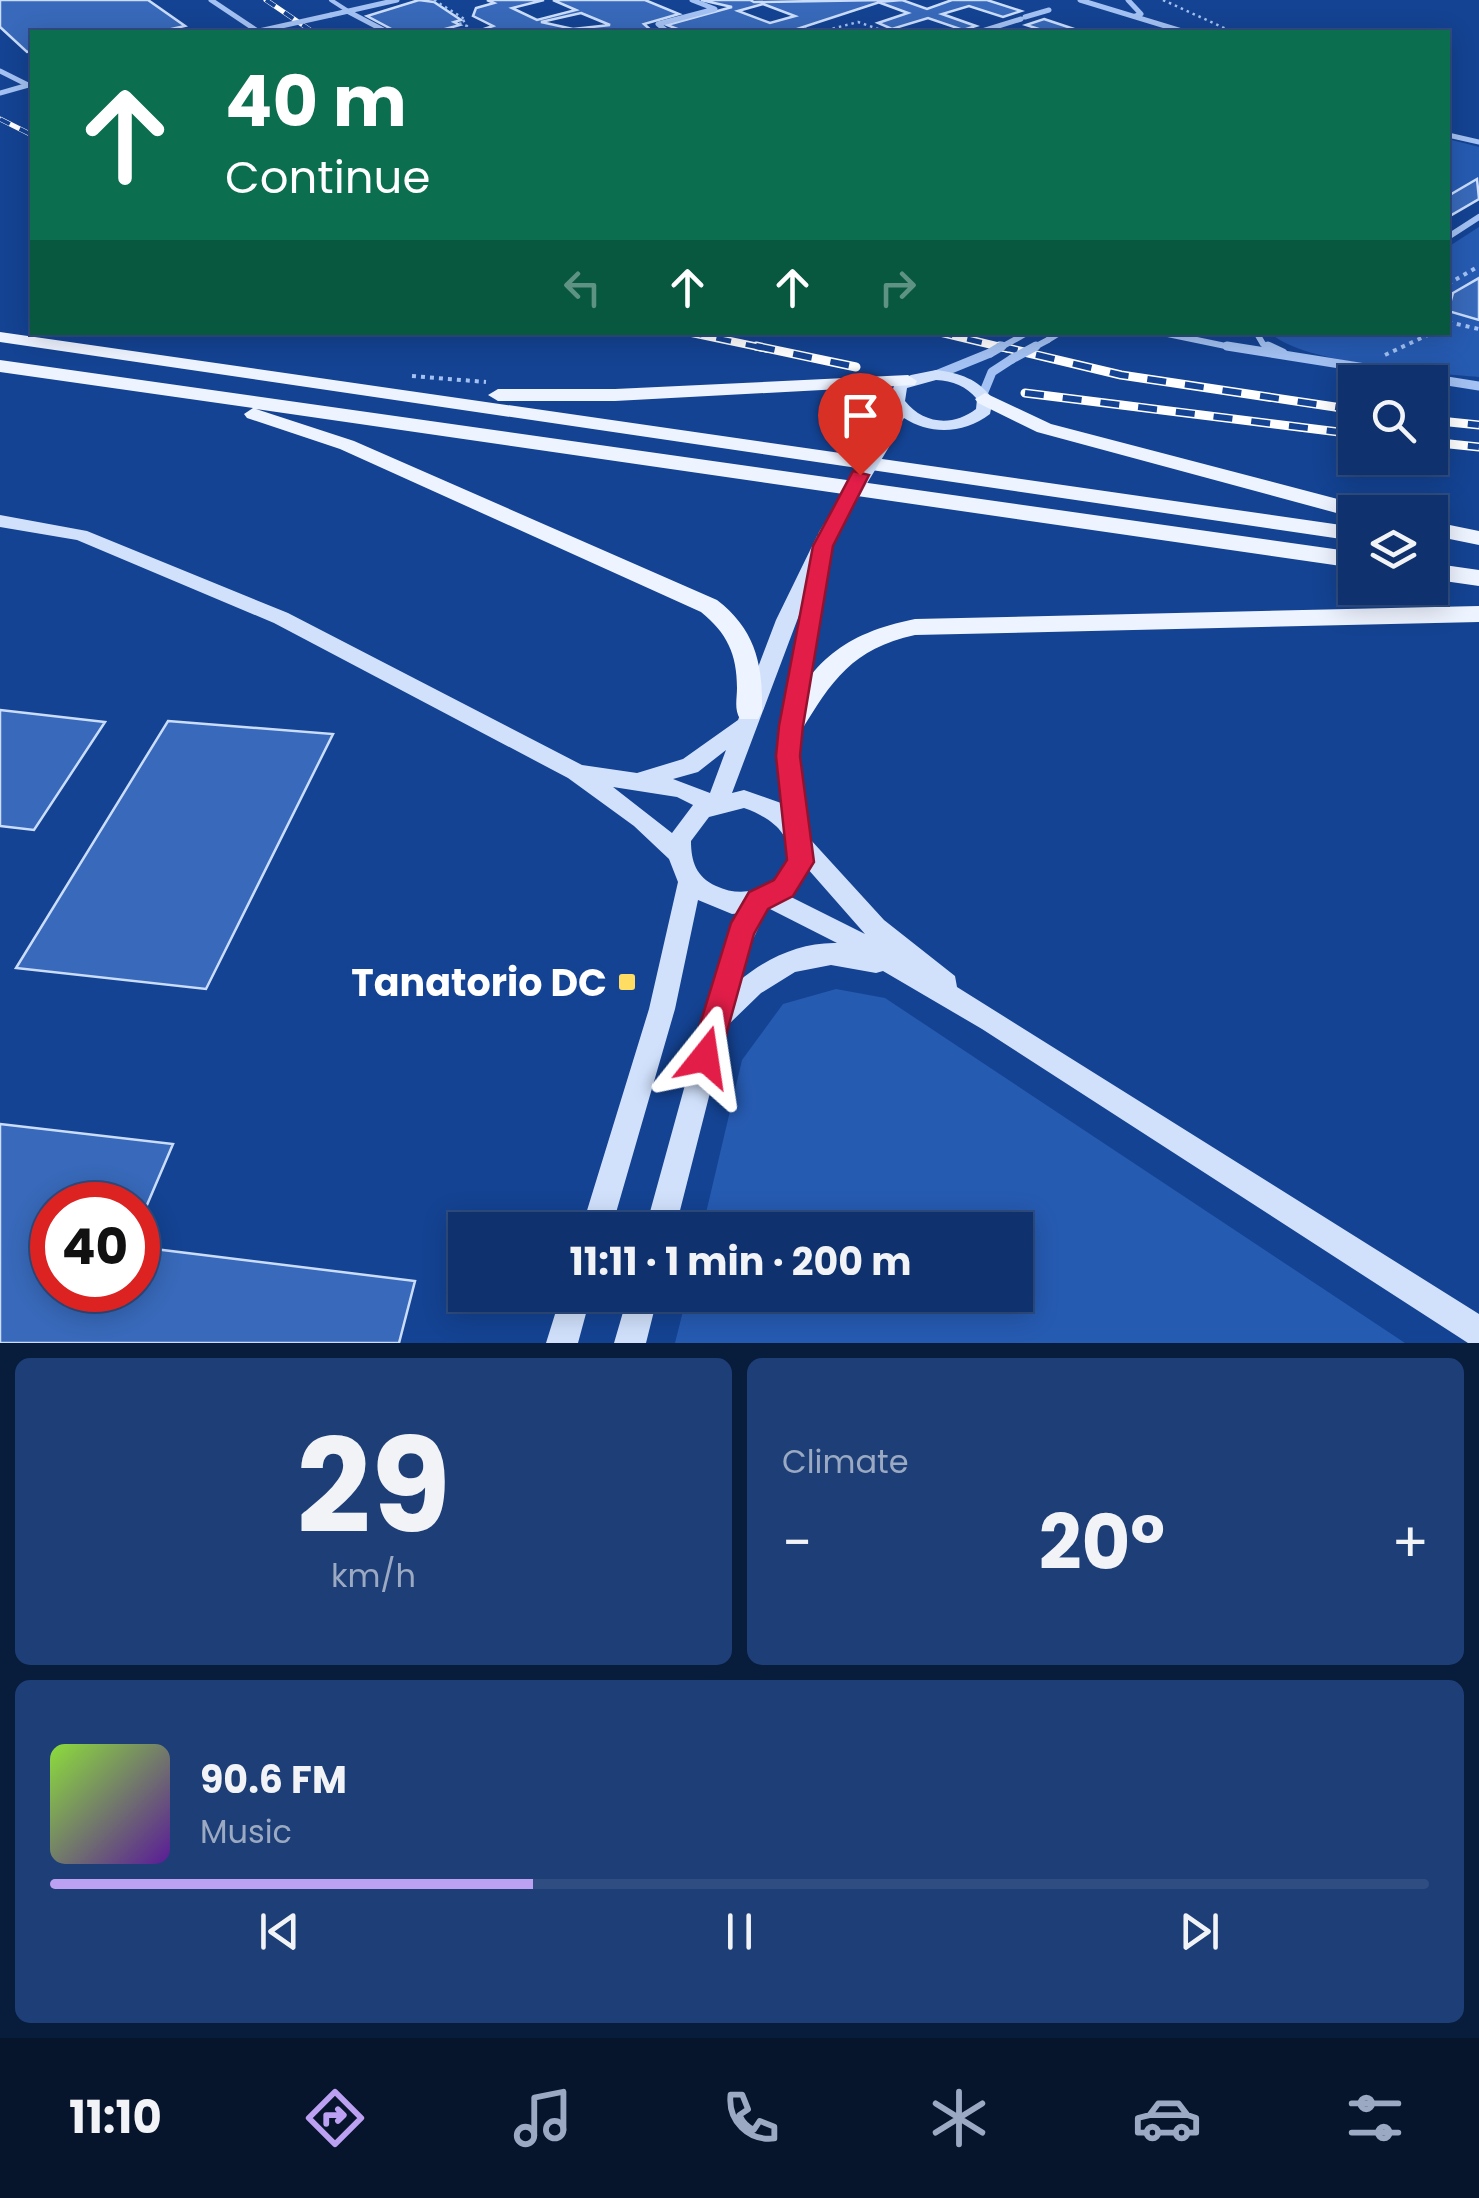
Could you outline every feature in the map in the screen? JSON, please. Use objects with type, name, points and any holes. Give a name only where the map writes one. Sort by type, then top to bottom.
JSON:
[{"type":"main road","points":[[0,338],[1338,532]]},
{"type":"main road","points":[[0,366],[1338,558]]},
{"type":"main road","points":[[48,373],[222,407],[314,432],[691,596],[724,616],[747,648],[751,666],[748,717]]},
{"type":"main road","points":[[268,376],[457,394],[532,396],[908,381]]},
{"type":"main road","points":[[984,396],[1000,410],[1044,428],[1338,506]]},
{"type":"main road","points":[[1448,532],[1479,538]]},
{"type":"main road","points":[[1448,546],[1479,550]]},
{"type":"main road","points":[[1448,574],[1479,578]]},
{"type":"main road","points":[[791,726],[823,673],[840,655],[872,636],[915,627],[1479,614]]},
{"type":"street","points":[[211,0],[253,30]]},
{"type":"street","points":[[265,30],[396,0]]},
{"type":"street","points":[[666,30],[658,24],[715,9],[692,0]]},
{"type":"street","points":[[1080,0],[1178,30]]},
{"type":"street","points":[[1128,0],[1141,14],[1134,17]]},
{"type":"street","points":[[984,30],[1049,10]]},
{"type":"street","points":[[348,11],[383,30]]},
{"type":"street","points":[[0,70],[30,84]]},
{"type":"street","points":[[0,94],[30,86]]},
{"type":"street","points":[[1450,135],[1479,142]]},
{"type":"street","points":[[1450,236],[1479,217]]},
{"type":"street","points":[[678,854],[684,829],[715,803],[786,620],[824,541],[900,408],[896,394],[908,381],[936,375],[1022,335]]},
{"type":"street","points":[[900,408],[921,421],[954,425],[972,420],[984,410],[992,372],[1056,335]]},
{"type":"street","points":[[1173,335],[1337,368]]},
{"type":"street","points":[[1259,335],[1272,349],[1337,368]]},
{"type":"street","points":[[936,375],[964,380],[984,396]]},
{"type":"street","points":[[1448,382],[1479,386]]},
{"type":"street","points":[[885,440],[921,421]]},
{"type":"street","points":[[0,521],[81,535],[281,618],[576,772],[642,819],[678,854],[690,882],[714,898],[763,899],[824,923],[990,1020],[1479,1332]]},
{"type":"street","points":[[665,1212],[741,932],[763,899],[796,873],[798,836],[788,756],[824,541]]},
{"type":"street","points":[[627,781],[690,766],[748,717]]},
{"type":"street","points":[[576,772],[680,789],[715,803],[760,802],[798,836],[875,928],[990,1020]]},
{"type":"street","points":[[601,1212],[662,1009],[690,882]]},
{"type":"street","points":[[714,1022],[745,986],[772,968],[826,952],[863,957],[906,973]]},
{"type":"street","points":[[562,1343],[571,1312]]},
{"type":"street","points":[[630,1343],[638,1312]]},
{"type":"lane","points":[[331,0],[348,11]]},
{"type":"path","points":[[434,0],[466,20],[460,22],[467,26],[465,30]]},
{"type":"path","points":[[1162,0],[1230,30]]},
{"type":"path","points":[[826,30],[858,22],[880,30]]},
{"type":"path","points":[[804,28],[811,30]]},
{"type":"path","points":[[872,30],[876,29]]},
{"type":"path","points":[[1450,281],[1479,266]]},
{"type":"path","points":[[1450,322],[1479,329]]},
{"type":"path","points":[[1361,365],[1427,335]]},
{"type":"path","points":[[407,375],[502,382]]},
{"type":"shaded area","points":[[1450,140],[1479,147],[1479,179],[1450,193]]},
{"type":"shaded area","points":[[1479,227],[1479,377],[1448,374],[1448,365],[1377,365],[1339,359],[1288,344],[1274,335],[1450,335],[1450,246]]},
{"type":"shaded area","points":[[836,989],[885,998],[1405,1343],[675,1343],[683,1312],[1033,1312],[1033,1212],[706,1212],[742,1060],[783,1004]]},
{"type":"building","points":[[0,0],[148,0],[185,26],[167,30],[30,30],[27,52],[0,27]]},
{"type":"building","points":[[419,0],[434,2],[461,20],[454,22],[460,25],[447,30],[393,30],[367,16]]},
{"type":"building","points":[[487,0],[544,0],[512,8],[537,20],[576,10],[553,0],[645,0],[679,14],[644,24],[651,30],[481,30],[493,26],[473,16],[476,8],[494,3]],"holes":[[[581,13],[610,25],[573,29],[541,22]]]},
{"type":"building","points":[[701,0],[886,0],[794,30],[680,30],[667,25],[732,7]],"holes":[[[763,4],[795,16],[770,23],[738,11]]]},
{"type":"building","points":[[902,0],[927,9],[952,0],[987,0],[1021,11],[1003,17],[969,6],[942,14],[976,26],[963,30],[928,18],[892,29],[878,23],[908,13],[878,2]]},
{"type":"building","points":[[1044,19],[1077,30],[1042,30],[1026,25]]},
{"type":"building","points":[[1477,179],[1479,199],[1450,216],[1450,195]]},
{"type":"building","points":[[1479,278],[1479,320],[1450,312],[1453,293]]},
{"type":"building","points":[[0,710],[105,722],[34,830],[0,826]]},
{"type":"building","points":[[168,721],[333,734],[206,989],[16,968]]},
{"type":"building","points":[[0,1124],[173,1144],[157,1182],[30,1182],[30,1312],[160,1312],[160,1250],[415,1281],[399,1343],[0,1343]]},
{"type":"railway","points":[[266,0],[310,30]]},
{"type":"railway","points":[[0,119],[30,134]]},
{"type":"railway","points":[[701,335],[768,349]]},
{"type":"railway","points":[[951,335],[1009,349]]},
{"type":"railway","points":[[756,346],[856,367]]},
{"type":"railway","points":[[999,346],[1121,375],[1338,407]]},
{"type":"railway","points":[[1025,393],[1338,432]]},
{"type":"railway","points":[[1448,422],[1479,425]]},
{"type":"railway","points":[[1448,444],[1479,447]]},
{"type":"place","name":"Tanatorio DC","points":[[627,982]]},
{"type":"route","points":[[705,1057],[741,932],[759,900],[784,888],[800,862],[802,846],[794,825],[788,756],[791,726],[823,546],[860,475]]}]
